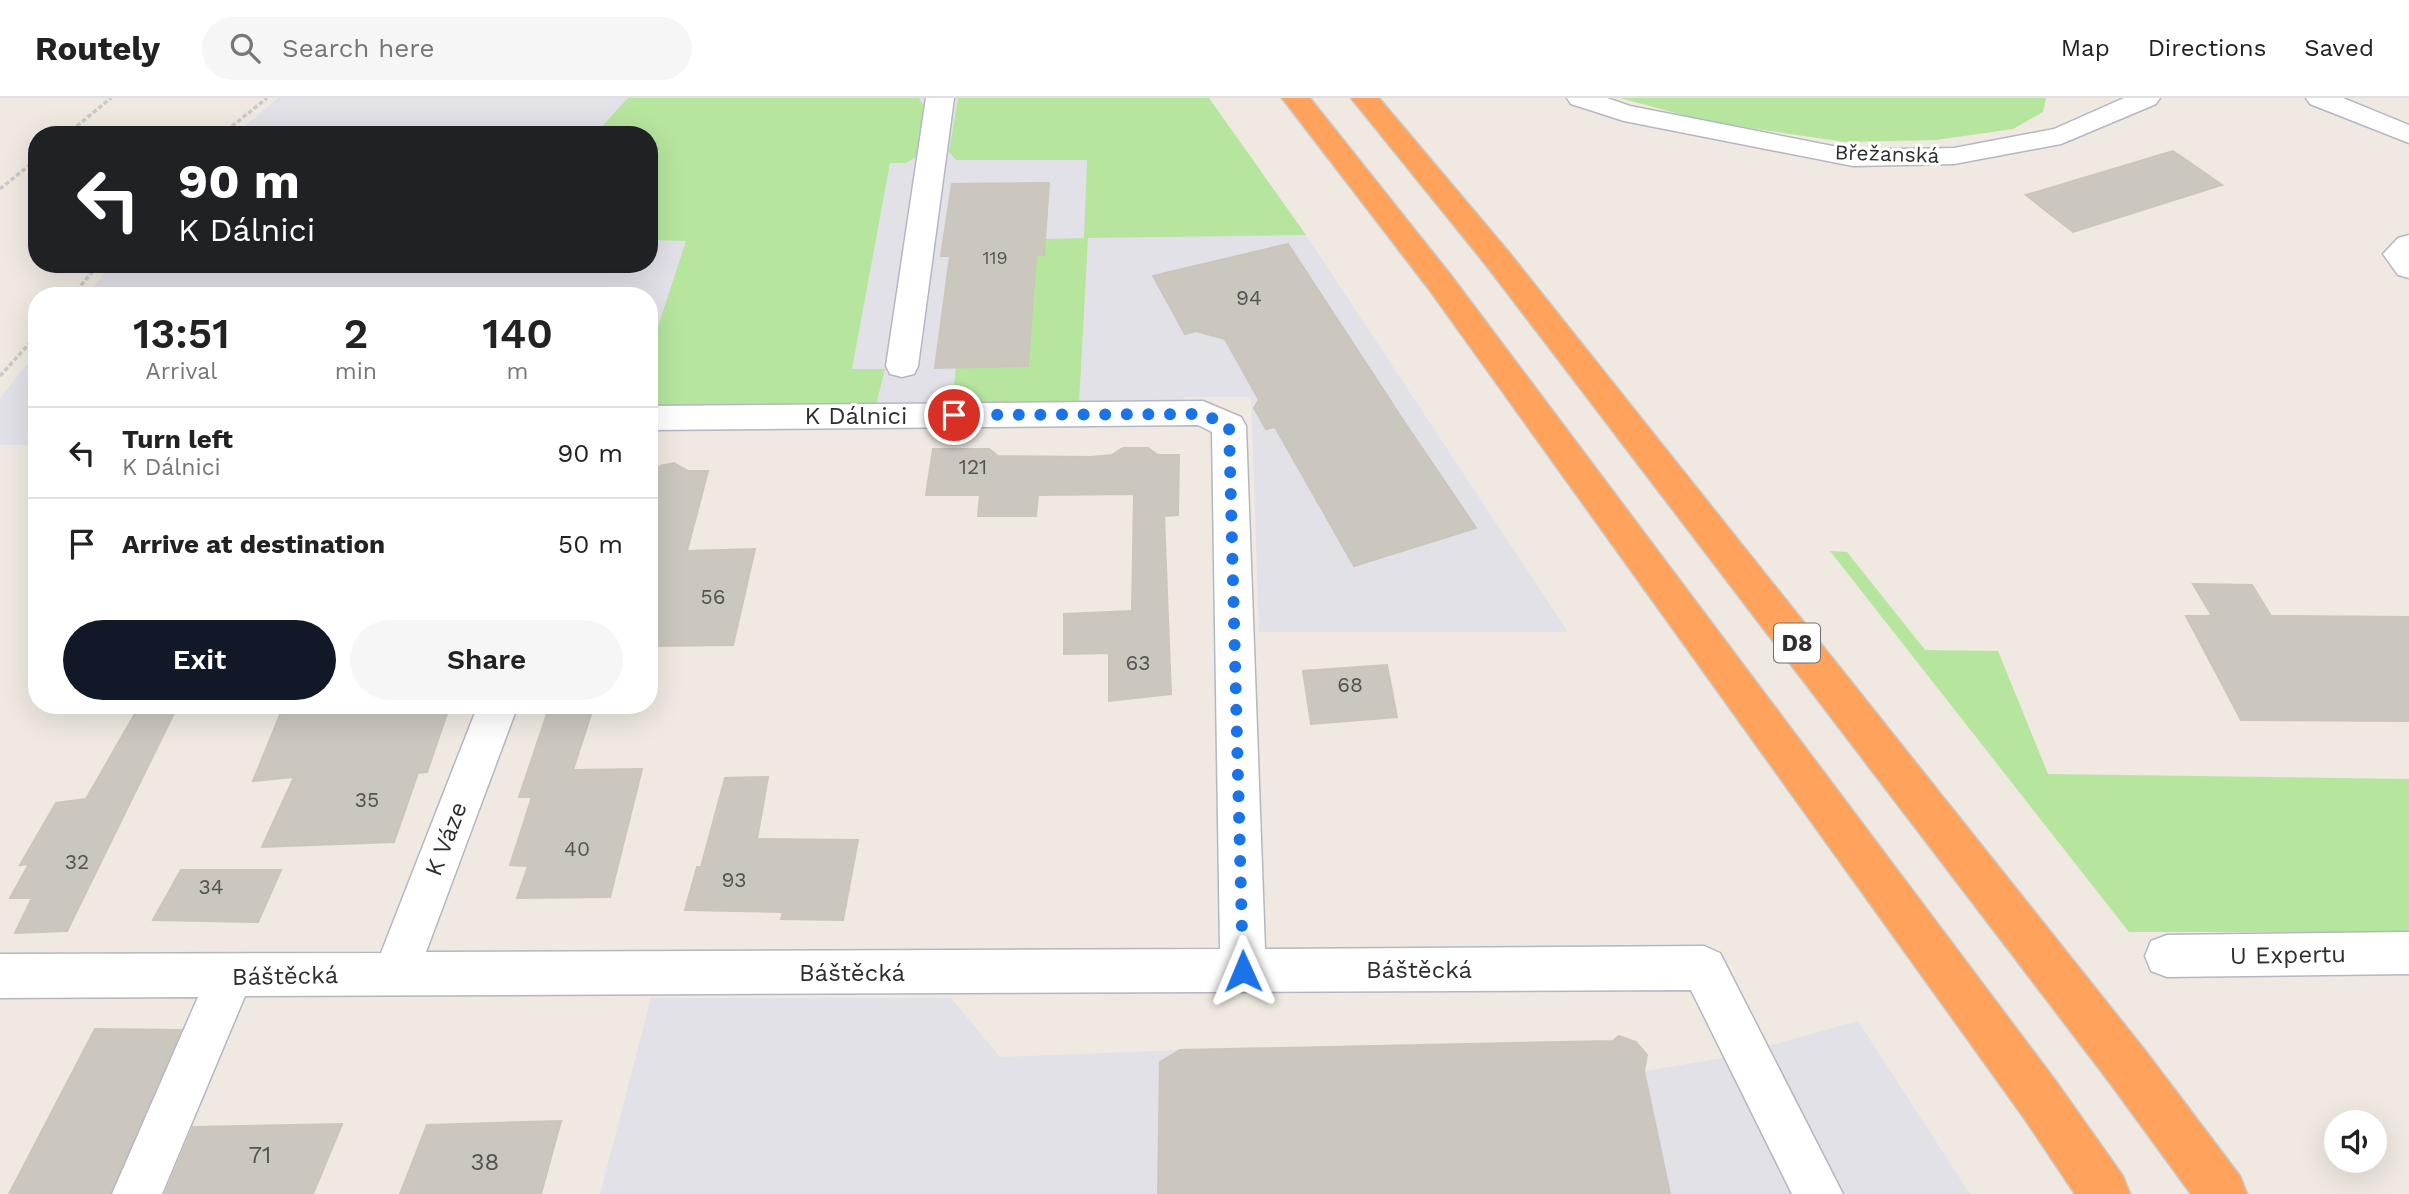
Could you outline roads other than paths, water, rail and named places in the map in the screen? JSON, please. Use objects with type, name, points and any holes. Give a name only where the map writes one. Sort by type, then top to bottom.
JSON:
[{"type":"highway","points":[[1296,98],[1439,281],[2041,1101],[2105,1194]]},
{"type":"highway","name":"D8","points":[[1365,98],[1514,279],[2127,1066],[2222,1194]]},
{"type":"street","points":[[902,366],[940,98]]},
{"type":"street","name":"Břežanská","points":[[1581,98],[1624,113],[1853,158],[1954,156],[2061,136],[2146,98]]},
{"type":"street","points":[[2061,136],[2074,98]]},
{"type":"street","points":[[2320,98],[2409,135]]},
{"type":"street","points":[[2409,245],[2398,254],[2409,268]]},
{"type":"street","name":"K Dálnici","points":[[658,418],[1203,414],[1229,426],[1243,971]]},
{"type":"street","name":"K Váze","points":[[397,974],[407,941],[495,714]]},
{"type":"street","name":"U Expertu","points":[[2167,956],[2407,957]]},
{"type":"street","name":"Báštěcká","points":[[0,976],[1704,968],[1818,1194]]},
{"type":"street","points":[[136,1194],[230,976]]}]
